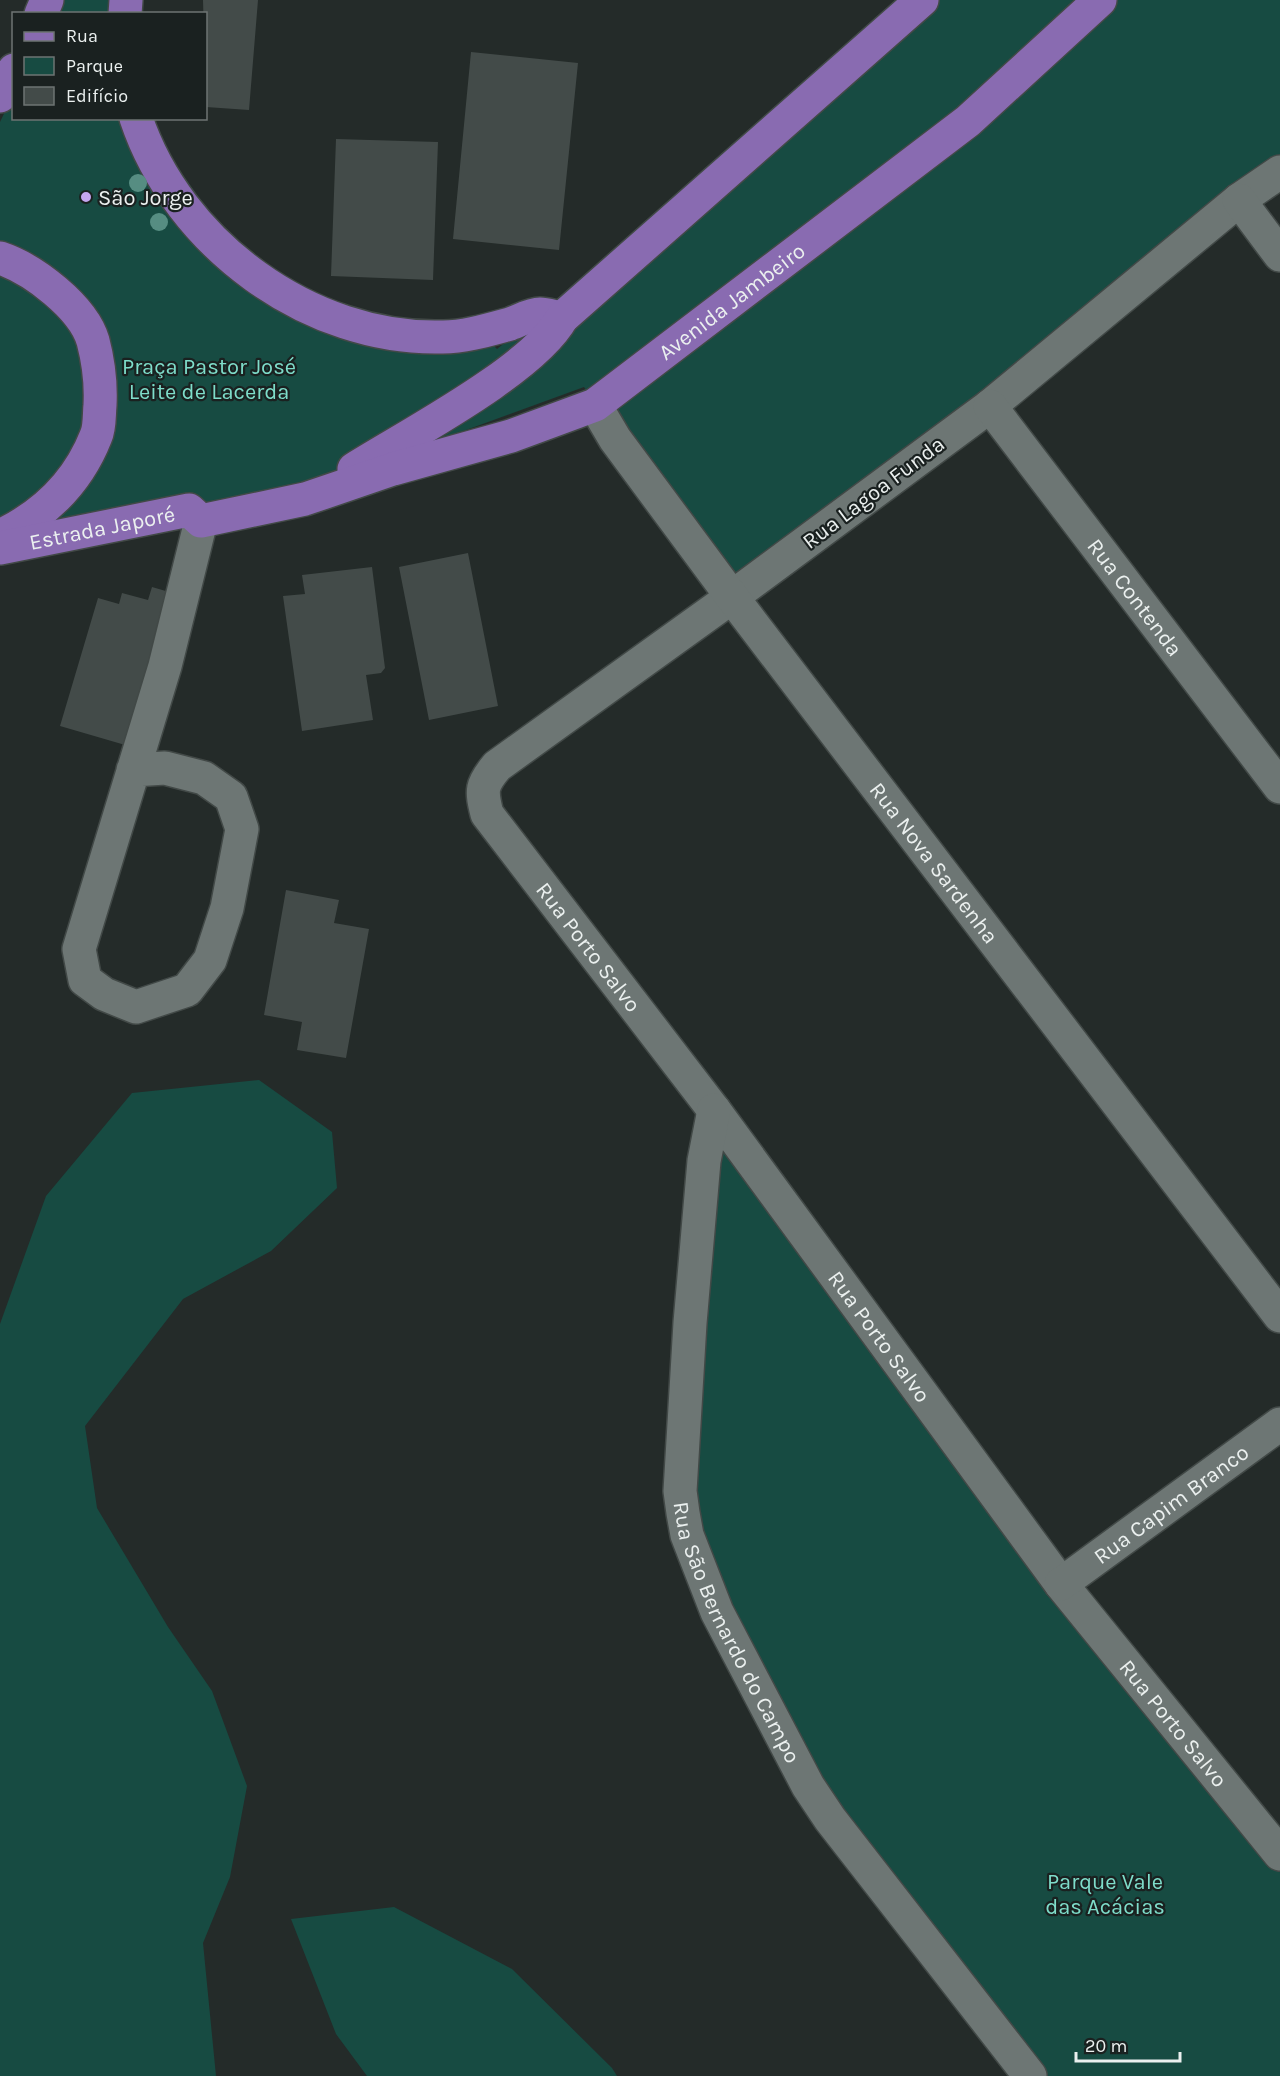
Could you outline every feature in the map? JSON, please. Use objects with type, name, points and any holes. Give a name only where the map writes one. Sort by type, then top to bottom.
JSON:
[{"type":"main road","points":[[305,499],[476,393],[535,352],[554,333],[562,318],[922,0]]},
{"type":"main road","name":"Avenida Jambeiro","points":[[305,499],[393,469],[512,436],[595,405],[968,122],[1100,0]]},
{"type":"main road","points":[[0,96],[12,74]]},
{"type":"main road","points":[[137,120],[146,146],[182,204],[218,244],[265,283],[295,303],[365,329],[442,337],[475,333],[539,314],[562,318]]},
{"type":"main road","points":[[0,258],[40,278],[71,306],[92,340],[100,392],[97,434],[78,470],[59,496],[33,518],[0,536]]},
{"type":"main road","name":"Estrada Japoré","points":[[0,548],[189,510],[201,521],[305,499]]},
{"type":"street","name":"Rua Lagoa Funda","points":[[486,814],[482,794],[484,782],[497,766],[732,597],[990,406],[1239,200],[1280,172]]},
{"type":"street","points":[[1239,200],[1280,255]]},
{"type":"street","name":"Rua Nova Sardenha","points":[[595,405],[615,439],[732,597],[1280,1316]]},
{"type":"street","name":"Rua Contenda","points":[[990,406],[1280,787]]},
{"type":"street","points":[[133,770],[165,768],[204,778],[231,797],[242,829],[227,908],[210,960],[187,990],[136,1007],[104,994],[85,980],[79,949],[133,770],[165,666],[201,521]]},
{"type":"street","name":"Rua Porto Salvo","points":[[486,814],[714,1110],[1061,1584],[1280,1854]]},
{"type":"street","name":"Rua São Bernardo do Campo","points":[[714,1110],[704,1161],[690,1323],[680,1491],[687,1535],[717,1612],[808,1786],[830,1819],[1030,2076]]},
{"type":"street","name":"Rua Capim Branco","points":[[1061,1584],[1280,1424]]},
{"type":"green space","points":[[62,0],[131,0],[133,12],[56,12]]},
{"type":"green space","name":"Praça Pastor José Leite de Lacerda","points":[[933,0],[1280,0],[1280,170],[736,597],[584,387],[299,491],[0,540],[0,122],[12,97],[12,120],[150,120],[152,132],[235,248],[352,318],[478,330],[497,349]]},
{"type":"green space","points":[[259,1080],[332,1132],[337,1188],[271,1251],[183,1299],[85,1426],[97,1508],[168,1627],[212,1691],[247,1786],[230,1877],[203,1943],[216,2076],[0,2076],[0,1324],[46,1196],[132,1093]]},
{"type":"green space","name":"Parque Vale das Acácias","points":[[702,1106],[1280,1849],[1280,2076],[1038,2076],[813,1787],[675,1518]]},
{"type":"green space","points":[[394,1907],[512,1969],[612,2068],[617,2076],[367,2076],[336,2034],[291,1919]]},
{"type":"building","points":[[203,0],[258,0],[249,110],[207,107],[207,12],[203,12]]},
{"type":"building","points":[[471,52],[578,63],[559,250],[453,239]]},
{"type":"building","points":[[336,139],[438,142],[433,280],[331,276]]},
{"type":"building","points":[[468,553],[498,706],[429,720],[399,567]]},
{"type":"building","points":[[372,567],[385,668],[381,673],[366,675],[373,720],[302,731],[283,596],[305,594],[302,575]]},
{"type":"building","points":[[152,587],[176,594],[132,747],[60,726],[98,598],[119,604],[122,593],[148,600]]},
{"type":"building","points":[[286,890],[339,900],[334,923],[369,929],[346,1058],[297,1050],[302,1022],[264,1015]]},
{"type":"place","name":"São Jorge","points":[[86,197]]}]
